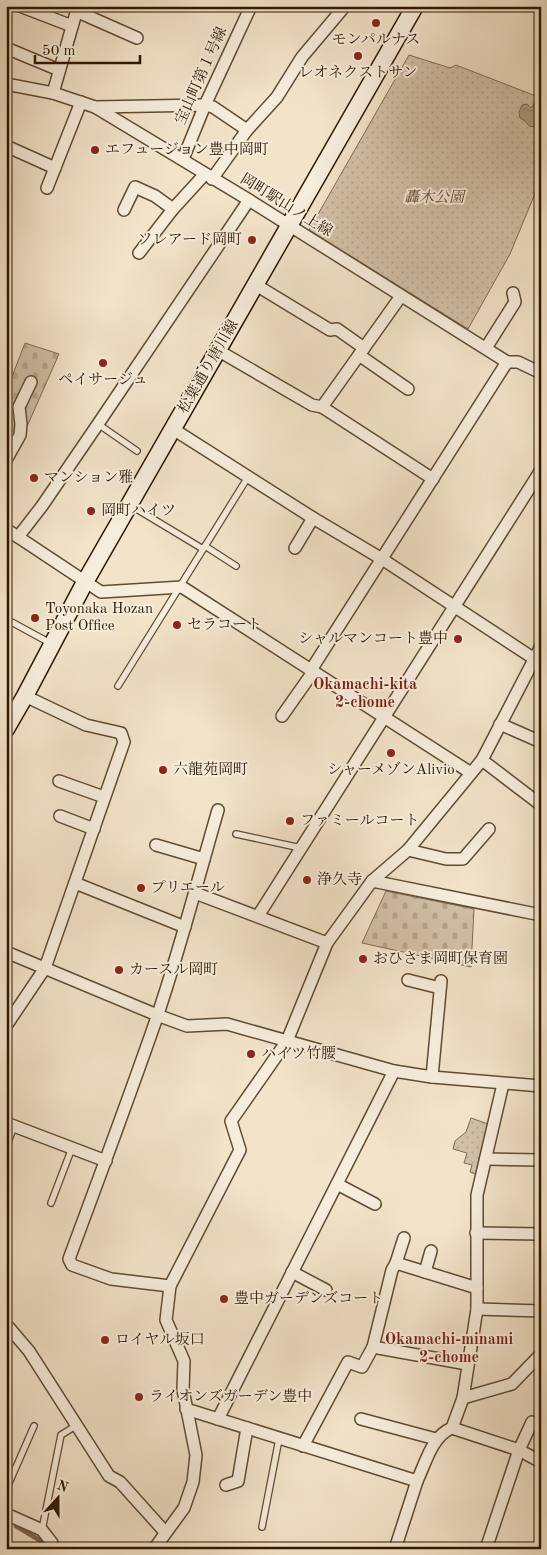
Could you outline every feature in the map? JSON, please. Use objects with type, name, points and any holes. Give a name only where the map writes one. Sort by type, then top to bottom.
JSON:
[{"type":"street","points":[[20,6],[72,26]]},
{"type":"street","name":"宝山町第１号線","points":[[183,159],[205,105],[251,6]]},
{"type":"street","points":[[139,252],[173,209],[209,176],[247,130],[278,97],[302,57],[345,6]]},
{"type":"street","name":"松葉通り唐川線","points":[[8,723],[25,696],[85,582],[415,6]]},
{"type":"street","points":[[53,93],[77,9],[136,38]]},
{"type":"street","points":[[6,48],[59,70]]},
{"type":"street","name":"岡町駅山ノ上線","points":[[6,84],[53,93],[95,107],[183,159],[507,362],[518,362],[541,373]]},
{"type":"street","points":[[47,188],[81,102]]},
{"type":"street","points":[[95,107],[205,105],[213,107],[247,130]]},
{"type":"street","points":[[6,146],[55,168]]},
{"type":"street","points":[[124,210],[135,187],[155,196],[173,209]]},
{"type":"street","points":[[18,537],[42,506],[249,200]]},
{"type":"street","points":[[256,285],[330,330],[337,329],[408,389]]},
{"type":"street","points":[[486,348],[515,302],[513,292]]},
{"type":"street","points":[[322,407],[401,296]]},
{"type":"street","points":[[218,350],[312,405],[322,407],[433,479]]},
{"type":"street","points":[[282,716],[507,362]]},
{"type":"street","points":[[6,460],[20,435],[19,407],[31,382]]},
{"type":"street","points":[[173,429],[382,560],[533,658]]},
{"type":"street","points":[[258,916],[541,470]]},
{"type":"street","points":[[294,548],[313,518]]},
{"type":"street","points":[[6,529],[102,592],[182,587],[472,773]]},
{"type":"street","points":[[154,1549],[184,1508],[193,1482],[196,1455],[183,1390],[184,1361],[166,1320],[170,1286],[240,1150],[231,1121],[286,1041],[327,943],[372,882],[408,850],[482,760],[533,658],[541,646]]},
{"type":"street","points":[[6,1026],[45,968],[124,742],[121,733],[86,726],[25,696]]},
{"type":"street","points":[[500,724],[541,742]]},
{"type":"street","points":[[482,760],[541,805]]},
{"type":"street","points":[[59,781],[104,798]]},
{"type":"street","points":[[170,1286],[111,1279],[72,1265],[69,1258],[106,1161],[157,1015],[196,893],[218,810]]},
{"type":"street","points":[[60,816],[94,829]]},
{"type":"street","points":[[408,850],[446,859],[462,859],[489,829]]},
{"type":"street","points":[[156,845],[204,859]]},
{"type":"street","points":[[372,882],[541,915]]},
{"type":"street","points":[[75,883],[184,928]]},
{"type":"street","points":[[196,893],[327,943]]},
{"type":"street","points":[[6,952],[187,1026],[227,1024],[394,1071],[432,1077],[541,1086]]},
{"type":"street","points":[[408,980],[441,985],[432,1077]]},
{"type":"street","points":[[218,1419],[394,1071]]},
{"type":"street","points":[[452,1428],[462,1398],[476,1309],[478,1288],[477,1195],[503,1084]]},
{"type":"street","points":[[10,1125],[106,1161]]},
{"type":"street","points":[[486,1159],[541,1160]]},
{"type":"street","points":[[337,1184],[375,1204]]},
{"type":"street","points":[[476,1233],[541,1234]]},
{"type":"street","points":[[303,1446],[348,1362],[362,1367],[373,1347],[392,1270],[404,1238]]},
{"type":"street","points":[[425,1272],[431,1251]]},
{"type":"street","points":[[396,1263],[478,1288]]},
{"type":"street","points":[[292,1272],[326,1290]]},
{"type":"street","points":[[476,1309],[541,1312]]},
{"type":"street","points":[[6,1324],[29,1351],[108,1476],[120,1482],[165,1532]]},
{"type":"street","points":[[373,1347],[467,1364]]},
{"type":"street","points":[[462,1398],[512,1384],[541,1354]]},
{"type":"street","points":[[186,1409],[418,1481]]},
{"type":"street","points":[[361,1419],[436,1439]]},
{"type":"street","points":[[489,1548],[519,1450],[532,1422]]},
{"type":"street","points":[[226,1485],[238,1481],[247,1428]]},
{"type":"street","points":[[395,1549],[418,1481],[436,1439],[445,1431],[452,1428],[519,1450],[541,1462]]},
{"type":"street","points":[[7,1516],[42,1530],[52,1543],[51,1549]]},
{"type":"lane","points":[[98,424],[137,451]]},
{"type":"lane","points":[[118,686],[248,476]]},
{"type":"lane","points":[[129,505],[236,566]]},
{"type":"lane","points":[[6,619],[52,645]]},
{"type":"lane","points":[[236,834],[301,848]]},
{"type":"lane","points":[[6,1148],[10,1125]]},
{"type":"lane","points":[[51,1203],[72,1148]]},
{"type":"lane","points":[[42,1530],[61,1435],[77,1425]]},
{"type":"lane","points":[[6,1490],[34,1426]]},
{"type":"lane","points":[[262,1527],[279,1439]]},
{"type":"green space","name":"轟木公園","points":[[409,55],[450,68],[456,65],[541,98],[541,179],[510,254],[468,329],[309,230]]},
{"type":"green space","points":[[25,343],[59,354],[22,438],[6,427],[6,392]]},
{"type":"green space","points":[[386,891],[474,909],[471,967],[362,943]]},
{"type":"green space","points":[[471,1118],[488,1124],[478,1175],[470,1172],[472,1165],[464,1163],[467,1153],[453,1149],[455,1141],[466,1132]]},
{"type":"water","points":[[527,104],[531,108],[534,104],[541,107],[540,122],[536,127],[529,126],[520,118],[519,112],[522,105]]},
{"type":"waterway","points":[[16,1526],[44,1543]]},
{"type":"place","name":"モンパルナス","points":[[376,23]]},
{"type":"place","name":"レオネクストサン","points":[[358,56]]},
{"type":"place","name":"エフュージョン豊中岡町","points":[[95,150]]},
{"type":"place","name":"ソレアード岡町","points":[[252,240]]},
{"type":"place","name":"ペイサージュ","points":[[103,363]]},
{"type":"place","name":"マンション雅","points":[[34,478]]},
{"type":"place","name":"岡町ハイツ","points":[[91,511]]},
{"type":"place","name":"Toyonaka Hozan Post Office","points":[[35,618]]},
{"type":"place","name":"セラコート","points":[[177,625]]},
{"type":"place","name":"シャルマンコート豊中","points":[[458,639]]},
{"type":"place","name":"シャーメゾンAlivio","points":[[391,753]]},
{"type":"place","name":"六龍苑岡町","points":[[163,770]]},
{"type":"place","name":"ファミールコート","points":[[290,821]]},
{"type":"place","name":"浄久寺","points":[[307,880]]},
{"type":"place","name":"プリエール","points":[[141,888]]},
{"type":"place","name":"おひさま岡町保育園","points":[[363,959]]},
{"type":"place","name":"カースル岡町","points":[[119,970]]},
{"type":"place","name":"ハイツ竹腰","points":[[251,1054]]},
{"type":"place","name":"豊中ガーデンズコート","points":[[224,1299]]},
{"type":"place","name":"ロイヤル坂口","points":[[105,1340]]},
{"type":"place","name":"ライオンズガーデン豊中","points":[[139,1397]]},
{"type":"district","name":"Okamachi-kita 2-chome","points":[[365,694]]},
{"type":"district","name":"Okamachi-minami 2-chome","points":[[449,1349]]}]
